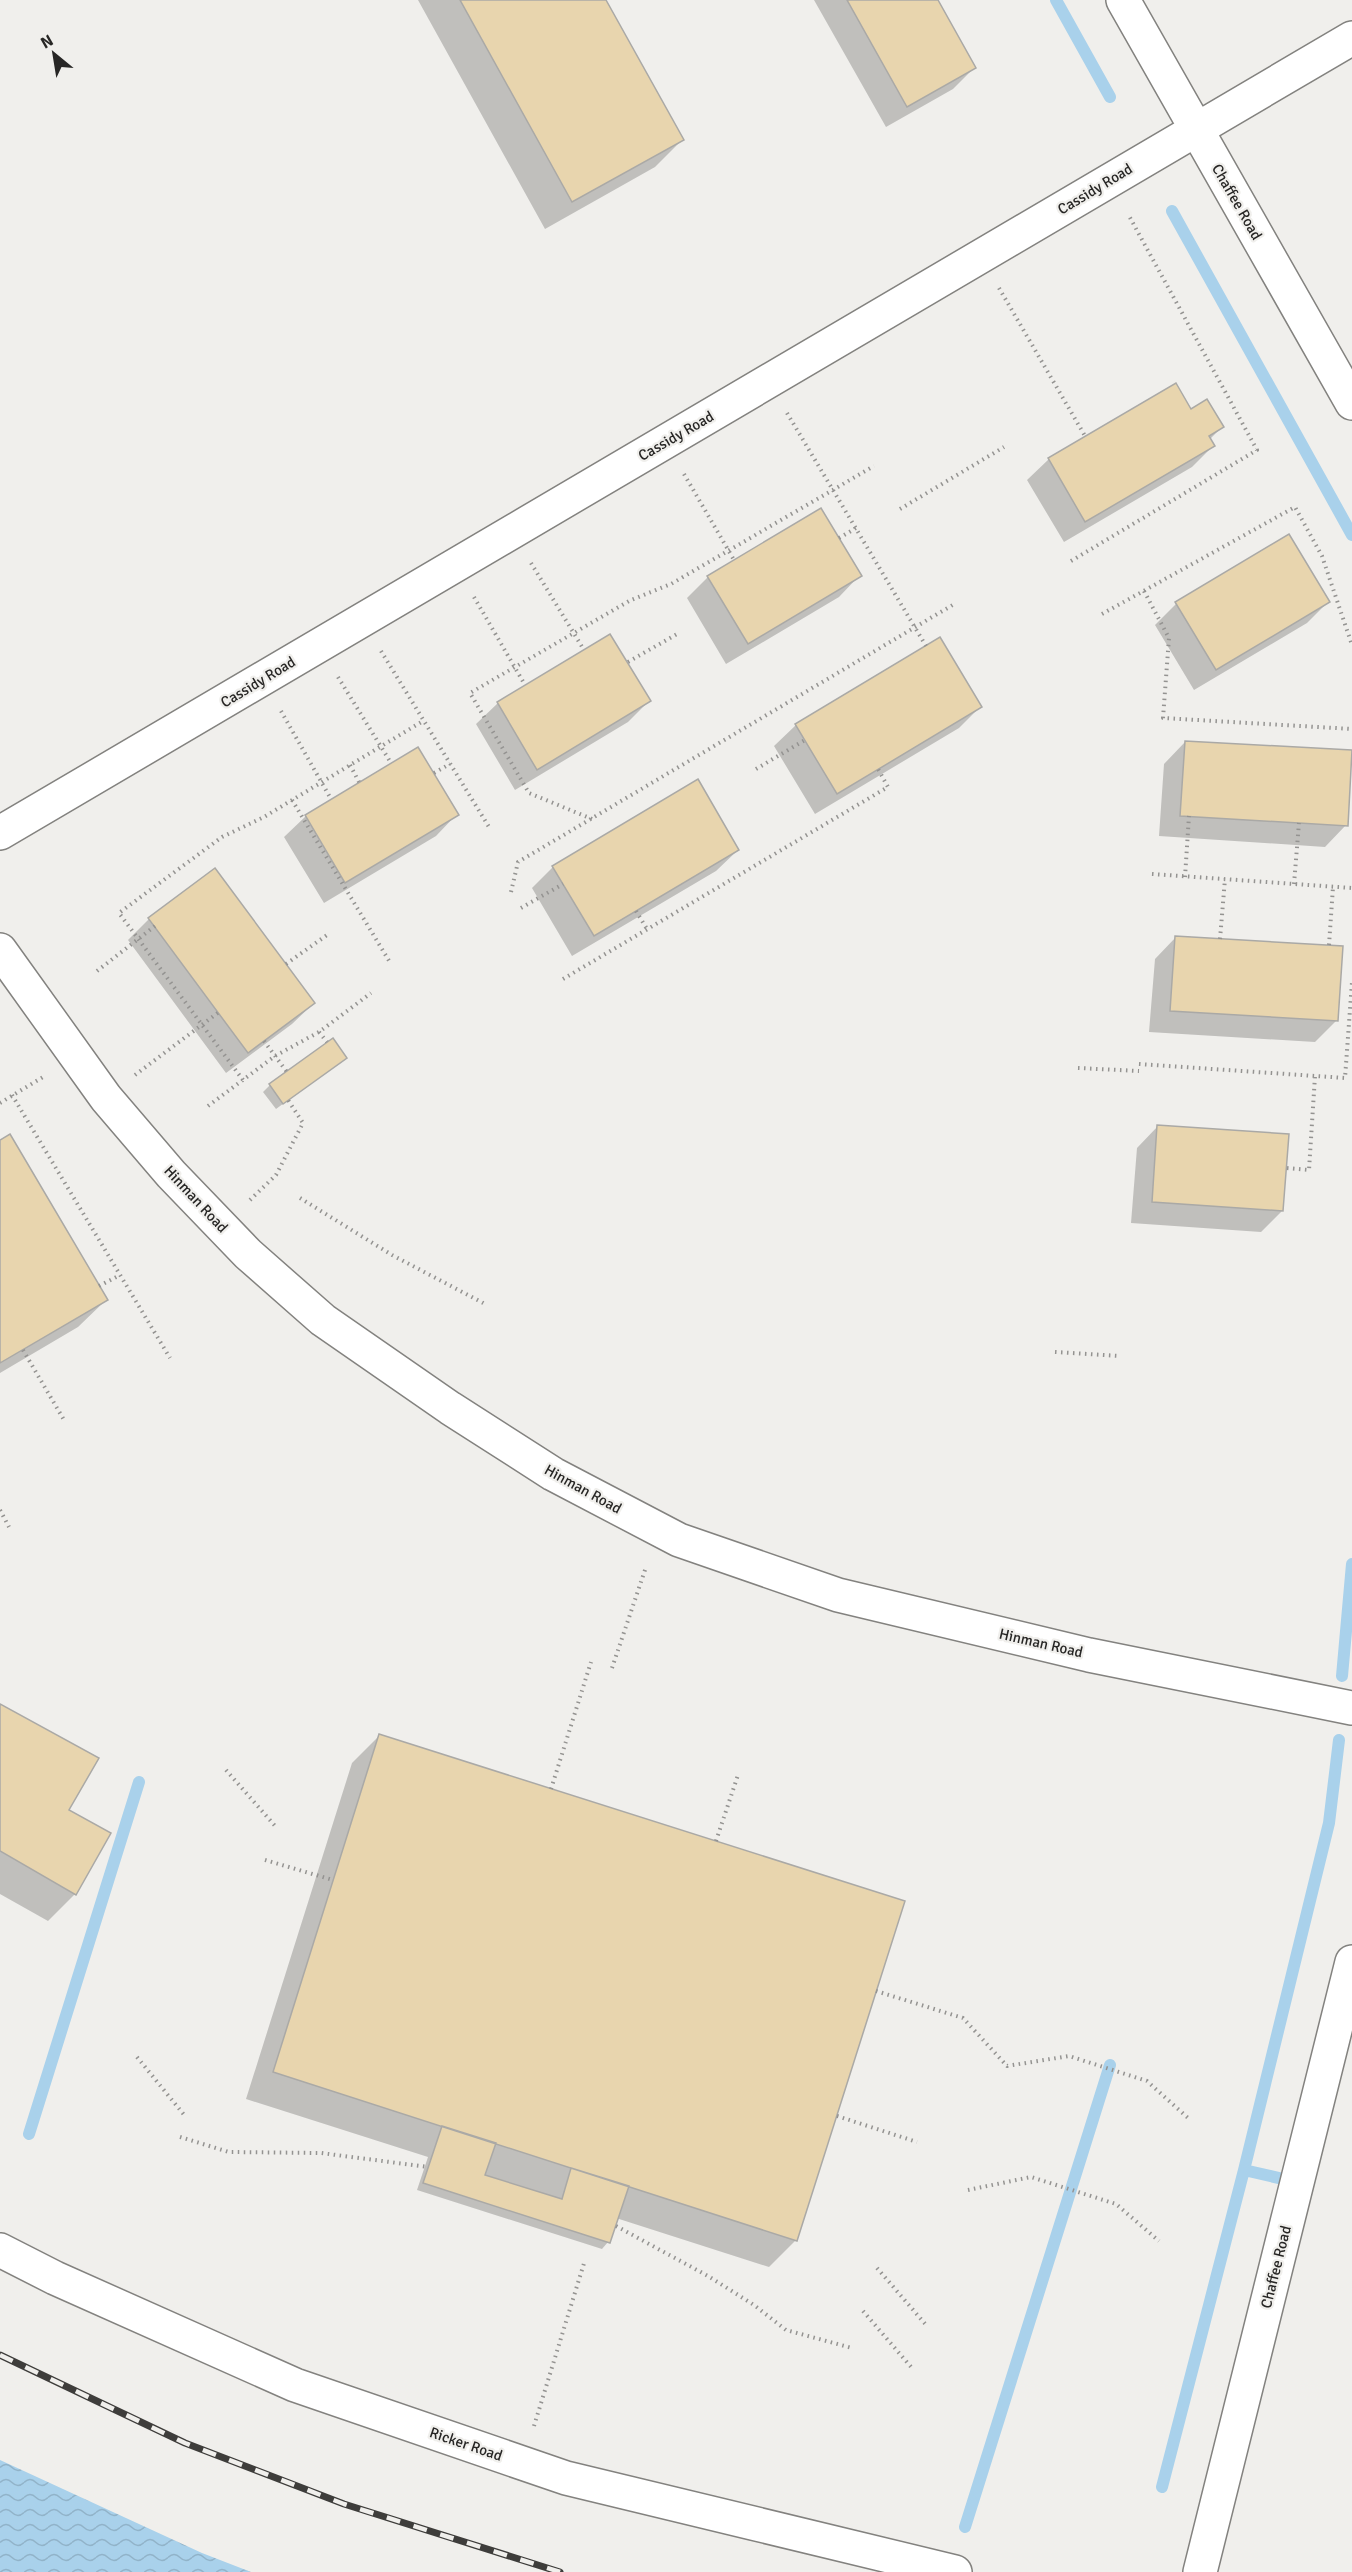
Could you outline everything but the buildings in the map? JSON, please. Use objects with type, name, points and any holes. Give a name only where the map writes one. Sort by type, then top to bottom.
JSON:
[{"type":"street","name":"Chaffee Road","points":[[1123,0],[1352,403]]},
{"type":"street","name":"Cassidy Road","points":[[0,832],[1352,38]]},
{"type":"street","name":"Hinman Road","points":[[0,950],[106,1098],[171,1174],[248,1254],[323,1320],[450,1408],[553,1474],[679,1540],[838,1595],[1089,1655],[1352,1707]]},
{"type":"street","name":"Chaffee Road","points":[[1200,2572],[1352,1962]]},
{"type":"street","name":"Ricker Road","points":[[0,2250],[55,2278],[295,2385],[566,2478],[956,2572]]},
{"type":"path","points":[[1071,561],[1257,450],[1110,182]]},
{"type":"path","points":[[981,257],[1085,436]]},
{"type":"path","points":[[768,382],[926,645]]},
{"type":"path","points":[[665,442],[734,560]]},
{"type":"path","points":[[900,509],[1004,447]]},
{"type":"path","points":[[592,819],[529,793],[470,693],[631,600],[671,584],[874,466]]},
{"type":"path","points":[[1102,614],[1295,507],[1322,556],[1352,645]]},
{"type":"path","points":[[839,538],[856,528]]},
{"type":"path","points":[[512,532],[584,650]]},
{"type":"path","points":[[455,566],[525,685]]},
{"type":"path","points":[[1144,591],[1169,638],[1163,718],[1352,729]]},
{"type":"path","points":[[511,892],[518,862],[956,603]]},
{"type":"path","points":[[363,620],[489,827]]},
{"type":"path","points":[[628,662],[677,634]]},
{"type":"path","points":[[319,646],[390,763]]},
{"type":"path","points":[[263,679],[331,799]]},
{"type":"path","points":[[243,1080],[119,914],[222,837],[264,817],[423,721]]},
{"type":"path","points":[[756,769],[804,740]]},
{"type":"path","points":[[434,773],[450,764]]},
{"type":"path","points":[[350,765],[359,782]]},
{"type":"path","points":[[563,979],[888,787],[878,769]]},
{"type":"path","points":[[292,800],[391,964]]},
{"type":"path","points":[[1185,877],[1189,816]]},
{"type":"path","points":[[1294,884],[1299,823]]},
{"type":"path","points":[[1152,874],[1352,888]]},
{"type":"path","points":[[1220,939],[1225,879]]},
{"type":"path","points":[[521,908],[563,884]]},
{"type":"path","points":[[1329,945],[1333,887]]},
{"type":"path","points":[[636,911],[647,929]]},
{"type":"path","points":[[97,971],[155,926]]},
{"type":"path","points":[[286,964],[327,935]]},
{"type":"path","points":[[1139,1064],[1346,1078],[1352,982]]},
{"type":"path","points":[[208,1106],[275,1056],[320,1032],[372,993]]},
{"type":"path","points":[[106,1098],[219,1012]]},
{"type":"path","points":[[320,1032],[327,1042]]},
{"type":"path","points":[[264,1041],[287,1072]]},
{"type":"path","points":[[0,1102],[77,1057]]},
{"type":"path","points":[[1077,1068],[1139,1071]]},
{"type":"path","points":[[1287,1168],[1309,1170],[1315,1076]]},
{"type":"path","points":[[12,1095],[170,1358]]},
{"type":"path","points":[[276,1175],[303,1123],[288,1100]]},
{"type":"path","points":[[300,1198],[392,1255],[488,1305]]},
{"type":"path","points":[[99,1286],[120,1275]]},
{"type":"path","points":[[23,1350],[64,1420]]},
{"type":"path","points":[[1055,1352],[1120,1356]]},
{"type":"path","points":[[0,1510],[9,1527]]},
{"type":"path","points":[[612,1668],[658,1529]]},
{"type":"path","points":[[551,1789],[591,1662]]},
{"type":"path","points":[[226,1770],[276,1827]]},
{"type":"path","points":[[716,1841],[738,1775]]},
{"type":"path","points":[[266,1860],[333,1880]]},
{"type":"path","points":[[876,1991],[963,2018],[1007,2066],[1069,2056],[1147,2081],[1188,2118]]},
{"type":"path","points":[[137,2057],[185,2116]]},
{"type":"path","points":[[837,2116],[917,2142]]},
{"type":"path","points":[[180,2137],[229,2152],[321,2153],[428,2167]]},
{"type":"path","points":[[968,2190],[1031,2177],[1116,2204],[1159,2241]]},
{"type":"path","points":[[616,2226],[708,2276],[754,2305],[786,2330],[852,2348]]},
{"type":"path","points":[[522,2463],[585,2260]]},
{"type":"path","points":[[877,2268],[927,2326]]},
{"type":"path","points":[[863,2311],[912,2368]]},
{"type":"water","points":[[0,2460],[202,2553],[251,2572],[0,2572]]},
{"type":"waterway","points":[[1056,0],[1110,97]]},
{"type":"waterway","points":[[1172,211],[1352,535]]},
{"type":"waterway","points":[[1342,1676],[1352,1564]]},
{"type":"waterway","points":[[1162,2487],[1244,2170],[1329,1823],[1339,1740]]},
{"type":"waterway","points":[[29,2134],[139,1782]]},
{"type":"waterway","points":[[965,2527],[1110,2065]]},
{"type":"waterway","points":[[1244,2170],[1296,2182]]},
{"type":"railway","points":[[0,2355],[185,2443],[344,2504],[560,2572]]}]
